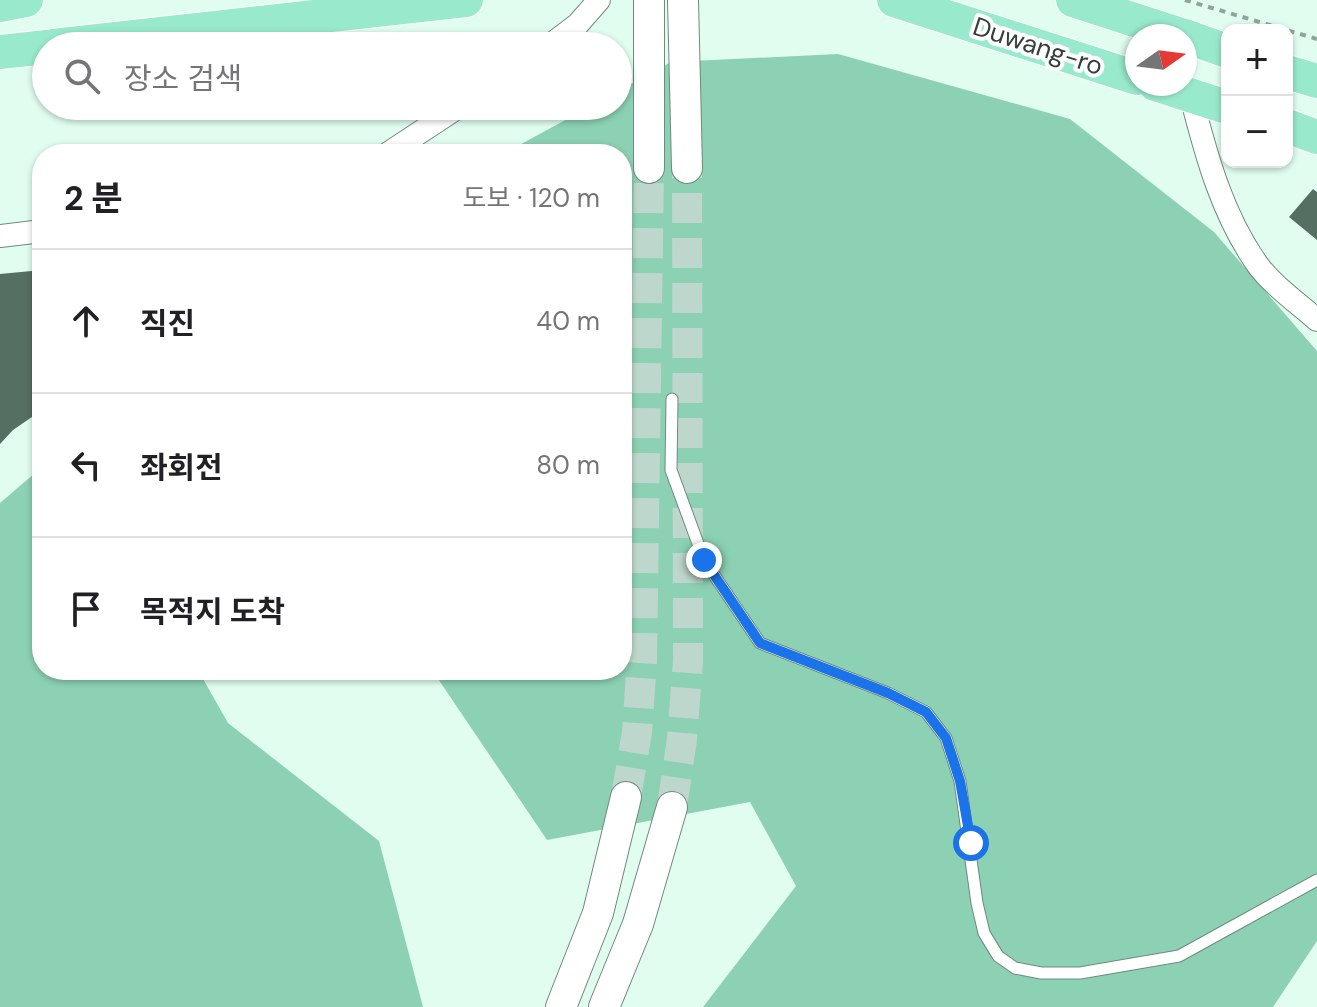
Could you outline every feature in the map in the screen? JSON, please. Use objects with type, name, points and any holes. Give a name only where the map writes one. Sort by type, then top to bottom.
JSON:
[{"type":"main road","points":[[0,5],[26,0]]},
{"type":"main road","points":[[179,32],[466,0]]},
{"type":"main road","name":"Duwang-ro","points":[[894,0],[1125,74]]},
{"type":"main road","points":[[1073,0],[1147,24]]},
{"type":"main road","points":[[649,168],[650,7]]},
{"type":"main road","points":[[683,7],[687,168]]},
{"type":"main road","points":[[1197,41],[1221,49]]},
{"type":"main road","points":[[0,52],[32,49]]},
{"type":"main road","points":[[1293,74],[1317,81]]},
{"type":"main road","points":[[1191,96],[1221,105]]},
{"type":"main road","points":[[1293,128],[1317,137]]},
{"type":"main road","points":[[561,1007],[598,913],[626,797]]},
{"type":"main road","points":[[604,1007],[638,924],[672,807]]},
{"type":"street","points":[[567,32],[599,0]]},
{"type":"street","points":[[1191,96],[1204,148],[1225,208],[1259,267],[1317,320]]},
{"type":"street","points":[[402,144],[439,120]]},
{"type":"street","points":[[0,236],[32,232]]},
{"type":"lane","points":[[672,399],[671,470],[676,485],[704,560],[760,643],[888,693],[926,712],[946,738],[960,781],[984,933],[998,956],[1015,968],[1054,973],[1080,973],[1179,956],[1317,880]]},
{"type":"path","points":[[1185,0],[1317,39]]},
{"type":"green space","points":[[838,54],[1070,119],[1214,232],[1317,351],[1317,941],[1273,1007],[703,1007],[796,886],[750,802],[547,840],[439,680],[632,680],[632,144],[521,144],[565,120],[632,120],[632,83],[671,62]]},
{"type":"green space","points":[[32,476],[32,680],[204,680],[228,723],[379,841],[423,1007],[0,1007],[0,503]]},
{"type":"building","points":[[1313,189],[1317,192],[1317,240],[1289,217]]},
{"type":"building","points":[[32,271],[32,417],[0,444],[0,274]]},
{"type":"tunnel","points":[[626,797],[637,732],[642,660],[649,168]]},
{"type":"tunnel","points":[[672,807],[682,739],[688,661],[687,168]]},
{"type":"route","points":[[704,560],[760,643],[888,693],[926,712],[946,738],[960,781],[971,843]]}]
